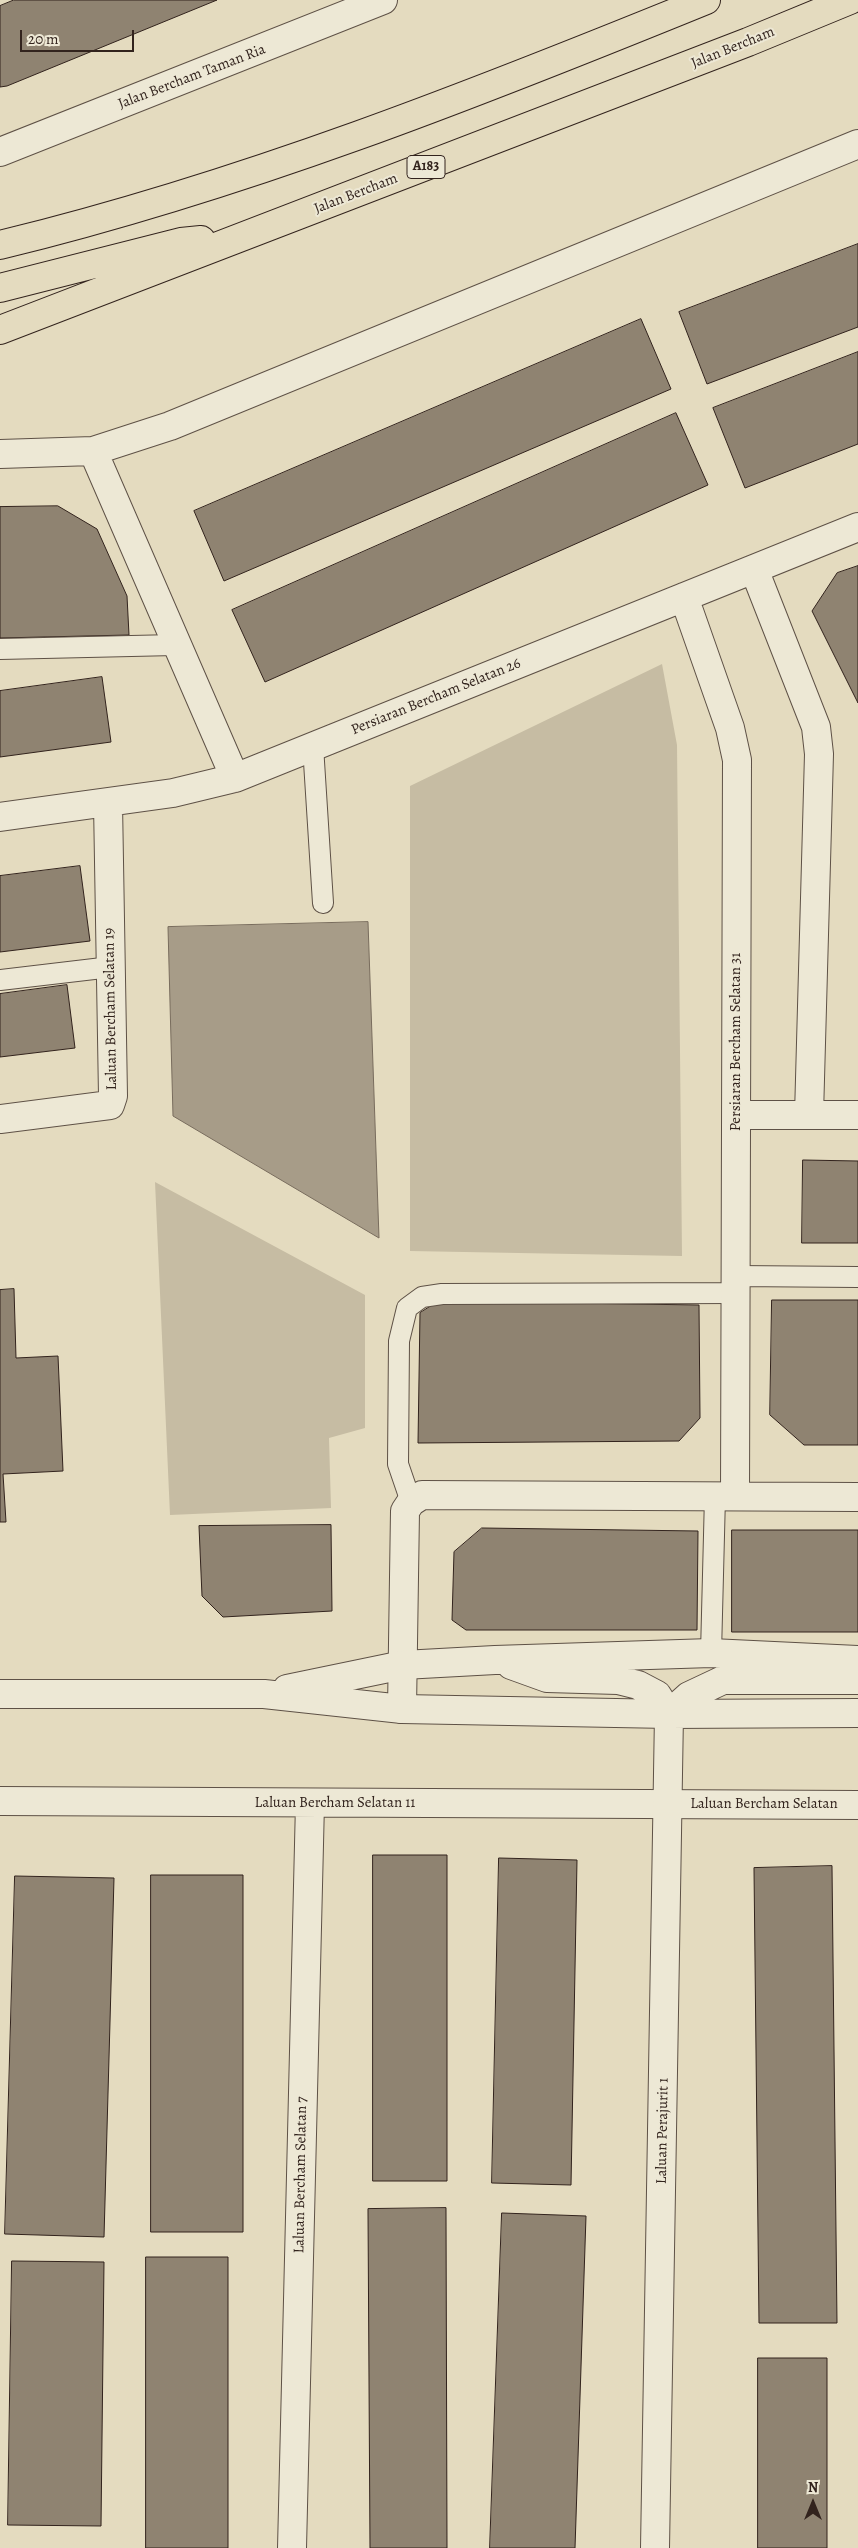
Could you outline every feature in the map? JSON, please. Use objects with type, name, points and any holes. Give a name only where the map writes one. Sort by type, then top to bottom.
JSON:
[{"type":"main road","points":[[0,245],[213,186],[470,96],[706,0]]},
{"type":"main road","name":"Jalan Bercham","points":[[0,330],[748,42],[850,0]]},
{"type":"main road","points":[[0,288],[181,242],[257,232]]},
{"type":"street","name":"Jalan Bercham Taman Ria","points":[[0,152],[383,0]]},
{"type":"street","points":[[0,454],[93,452],[170,426],[858,144]]},
{"type":"street","points":[[93,452],[175,645],[235,778]]},
{"type":"street","name":"Persiaran Bercham Selatan 26","points":[[0,817],[173,793],[235,778],[858,527]]},
{"type":"street","points":[[754,569],[816,726],[819,754],[809,1115]]},
{"type":"street","name":"Persiaran Bercham Selatan 31","points":[[684,597],[730,728],[737,760],[735,1284],[725,1496]]},
{"type":"street","name":"Laluan Bercham Selatan 19","points":[[0,1119],[110,1105],[113,1096],[108,803]]},
{"type":"street","points":[[736,1115],[858,1115]]},
{"type":"street","points":[[402,1709],[405,1511],[411,1502],[422,1495],[858,1497]]},
{"type":"street","points":[[264,1694],[403,1665],[711,1653],[858,1660]]},
{"type":"street","points":[[495,1660],[547,1678],[618,1680],[638,1685],[657,1695],[669,1714]]},
{"type":"street","points":[[669,1714],[689,1696],[723,1680],[858,1680]]},
{"type":"street","points":[[0,1694],[264,1694],[402,1709],[669,1714],[858,1713]]},
{"type":"street","name":"Laluan Perajurit 1","points":[[655,2548],[669,1804],[669,1714]]},
{"type":"street","name":"Laluan Bercham Selatan 11","points":[[0,1801],[669,1804]]},
{"type":"street","name":"Laluan Bercham Selatan 7","points":[[292,2548],[310,1803]]},
{"type":"street","name":"Laluan Bercham Selatan","points":[[669,1804],[858,1805]]},
{"type":"lane","points":[[0,649],[175,645]]},
{"type":"lane","points":[[313,746],[323,903]]},
{"type":"lane","points":[[0,980],[111,967]]},
{"type":"lane","points":[[411,1502],[398,1464],[399,1341],[407,1308],[422,1297],[442,1294],[735,1284],[858,1277]]},
{"type":"lane","name":"Persiaran Bercham Selatan 31","points":[[711,1653],[725,1496]]},
{"type":"shaded area","points":[[662,664],[677,745],[682,1256],[410,1251],[410,786]]},
{"type":"shaded area","points":[[368,922],[379,1238],[173,1116],[168,927]]},
{"type":"shaded area","points":[[155,1182],[365,1295],[365,1428],[329,1438],[331,1508],[170,1515]]},
{"type":"building","points":[[14,0],[217,0],[7,86],[0,87],[0,6]]},
{"type":"building","points":[[858,244],[858,327],[707,384],[679,312]]},
{"type":"building","points":[[641,319],[671,389],[224,581],[194,511]]},
{"type":"building","points":[[858,352],[858,444],[745,488],[713,408]]},
{"type":"building","points":[[676,413],[708,485],[265,682],[232,610]]},
{"type":"building","points":[[58,506],[97,529],[127,596],[129,635],[0,638],[0,507]]},
{"type":"building","points":[[858,566],[858,703],[812,611],[837,573]]},
{"type":"building","points":[[102,677],[111,742],[0,757],[0,691]]},
{"type":"building","points":[[80,866],[90,941],[0,952],[0,876]]},
{"type":"building","points":[[67,985],[75,1048],[0,1057],[0,994]]},
{"type":"building","points":[[803,1160],[858,1161],[858,1243],[802,1243]]},
{"type":"building","points":[[14,1289],[16,1358],[58,1356],[63,1471],[3,1474],[6,1522],[0,1522],[0,1290]]},
{"type":"building","points":[[772,1300],[858,1300],[858,1445],[804,1445],[770,1415]]},
{"type":"building","points":[[439,1301],[699,1305],[700,1418],[679,1441],[418,1443],[420,1313]]},
{"type":"building","points":[[331,1525],[332,1611],[223,1617],[202,1596],[199,1526]]},
{"type":"building","points":[[482,1528],[698,1531],[697,1630],[466,1630],[452,1620],[454,1552]]},
{"type":"building","points":[[732,1530],[858,1530],[858,1632],[732,1632]]},
{"type":"building","points":[[373,1855],[447,1855],[447,2181],[373,2181]]},
{"type":"building","points":[[499,1858],[577,1860],[571,2185],[492,2183]]},
{"type":"building","points":[[832,1866],[837,2323],[759,2323],[754,1868]]},
{"type":"building","points":[[151,1875],[243,1875],[243,2232],[151,2232]]},
{"type":"building","points":[[15,1876],[114,1878],[104,2237],[5,2234]]},
{"type":"building","points":[[446,2208],[447,2548],[370,2548],[368,2209]]},
{"type":"building","points":[[502,2213],[586,2216],[575,2548],[490,2548]]},
{"type":"building","points":[[146,2257],[228,2257],[228,2548],[146,2548]]},
{"type":"building","points":[[12,2261],[104,2262],[101,2526],[8,2525]]},
{"type":"building","points":[[758,2358],[827,2358],[827,2548],[758,2548]]}]
